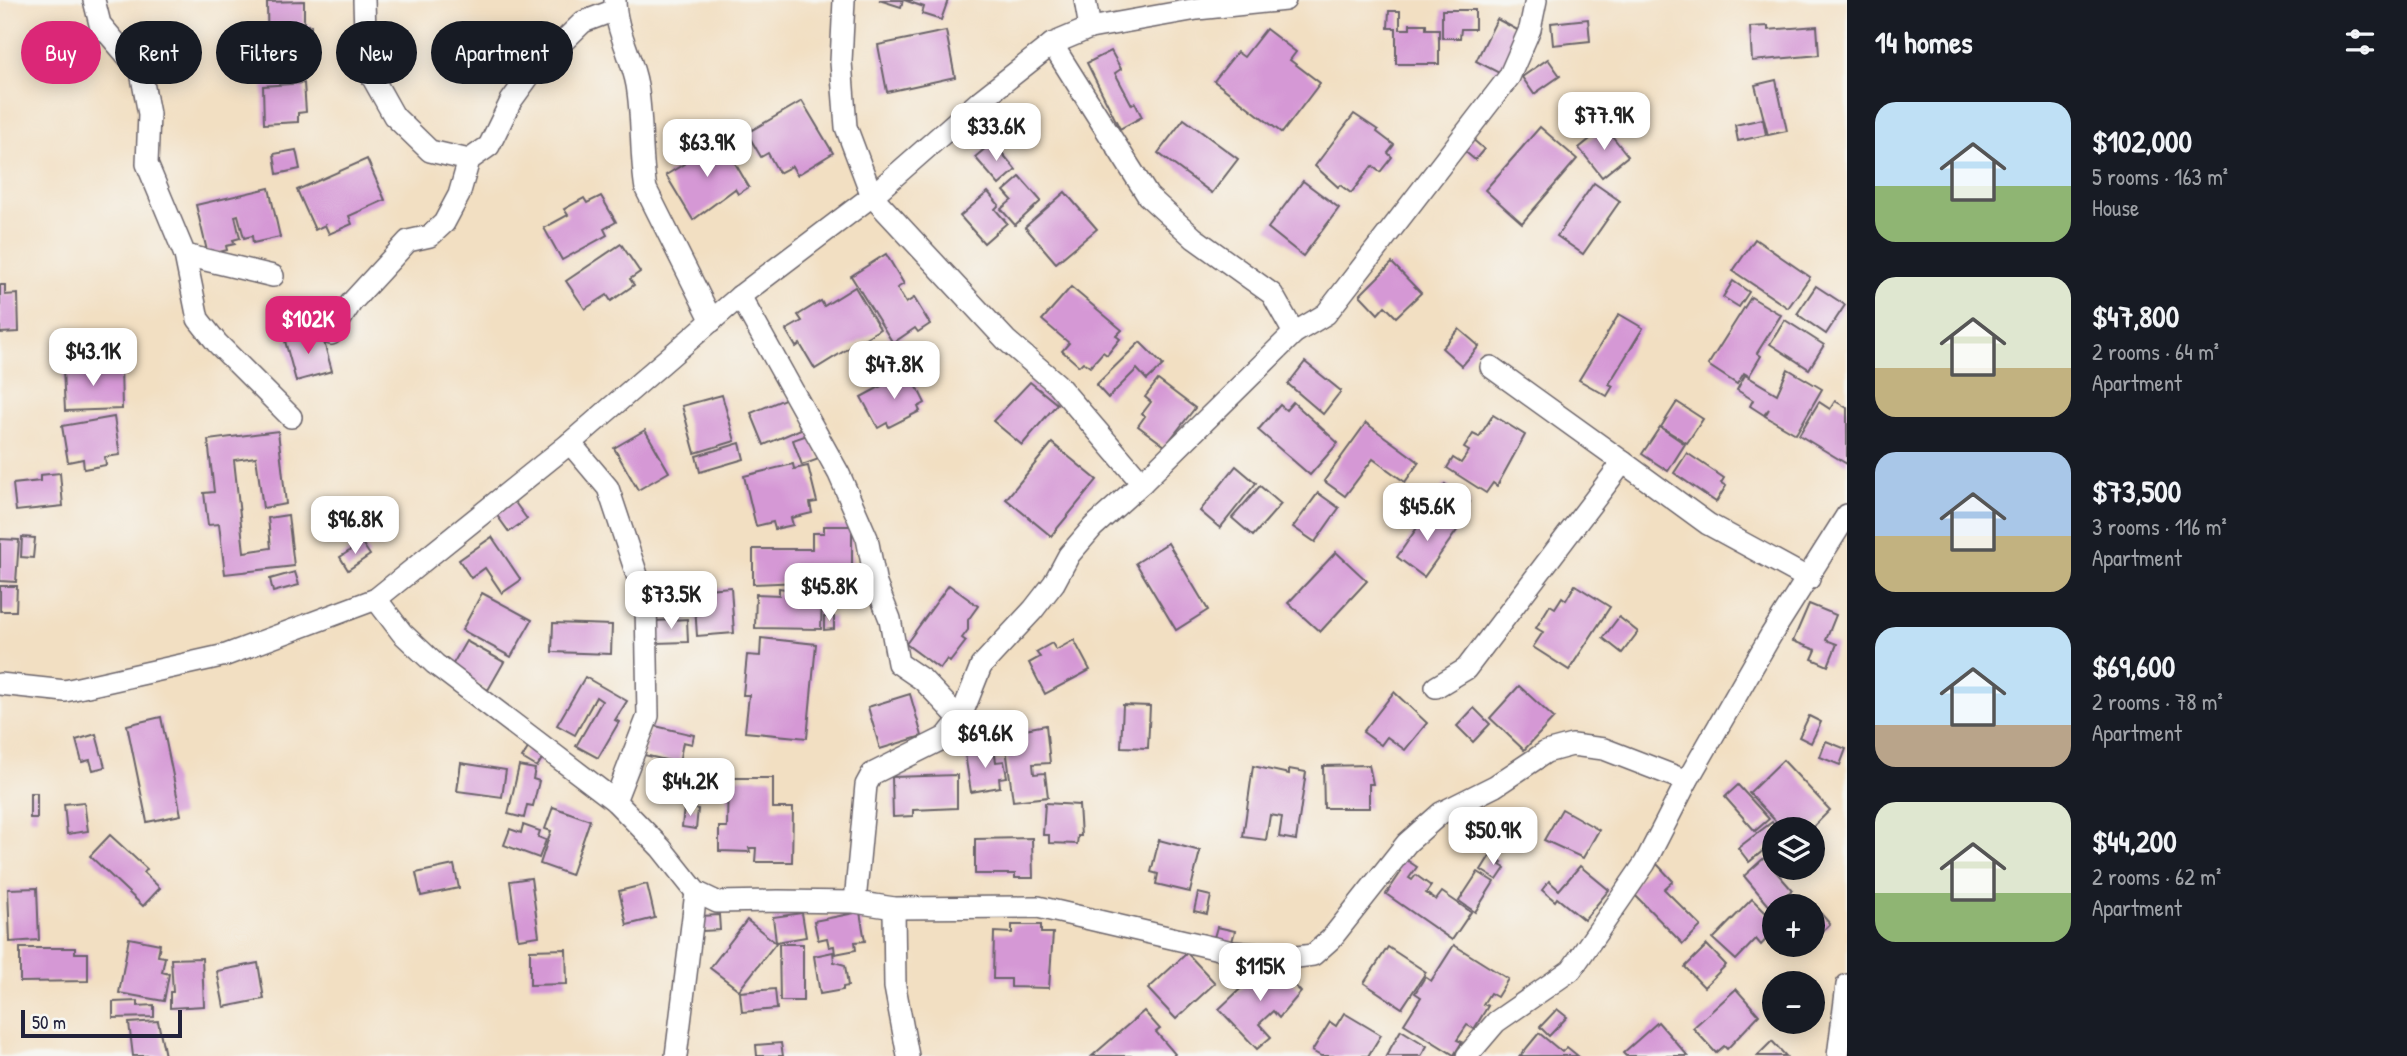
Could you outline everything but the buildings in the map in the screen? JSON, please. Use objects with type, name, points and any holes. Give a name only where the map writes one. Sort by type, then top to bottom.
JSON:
[{"type":"street","points":[[94,0],[100,24],[141,72],[149,114],[147,164],[185,255],[198,319],[217,343],[291,417]]},
{"type":"street","points":[[364,0],[366,66],[394,116],[430,151],[469,160]]},
{"type":"street","points":[[844,0],[841,62],[846,127],[872,196],[1006,341],[1057,384],[1142,483]]},
{"type":"street","points":[[1085,0],[1090,28]]},
{"type":"street","points":[[0,684],[65,691],[226,655],[376,599],[570,443],[740,296],[872,196],[981,100],[1052,44],[1090,28],[1197,9],[1285,0]]},
{"type":"street","points":[[856,902],[866,785],[872,774],[879,768],[937,744],[960,719],[981,666],[1033,610],[1054,583],[1069,555],[1085,536],[1294,333],[1326,314],[1509,77],[1530,29],[1536,0]]},
{"type":"street","points":[[331,334],[351,303],[408,241],[430,236],[444,223],[459,195],[469,160],[489,146],[511,101],[532,72],[583,22],[615,5],[636,81],[644,133],[642,168],[646,189],[712,321]]},
{"type":"street","points":[[1052,44],[1148,196],[1194,238],[1272,294],[1294,333]]},
{"type":"street","points":[[185,255],[272,276]]},
{"type":"street","points":[[740,296],[839,474],[867,538],[876,584],[890,618],[898,663],[923,680],[960,719]]},
{"type":"street","points":[[1491,367],[1709,524],[1809,579]]},
{"type":"street","points":[[570,443],[608,488],[646,602],[648,716],[615,801]]},
{"type":"street","points":[[1436,687],[1466,668],[1623,462]]},
{"type":"street","points":[[1467,1056],[1496,1022],[1571,970],[1645,863],[1687,781],[1771,635],[1809,579],[1847,515]]},
{"type":"street","points":[[376,599],[402,633],[435,664],[615,801],[662,848],[696,892],[717,902],[856,902],[894,908],[1038,907],[1232,952],[1297,957],[1313,955],[1331,939],[1407,843],[1441,813],[1495,786],[1546,752],[1572,745],[1605,750],[1687,781]]},
{"type":"street","points":[[676,1056],[696,892]]},
{"type":"street","points":[[894,908],[895,988],[908,1056]]},
{"type":"street","points":[[1838,1056],[1847,985]]}]
